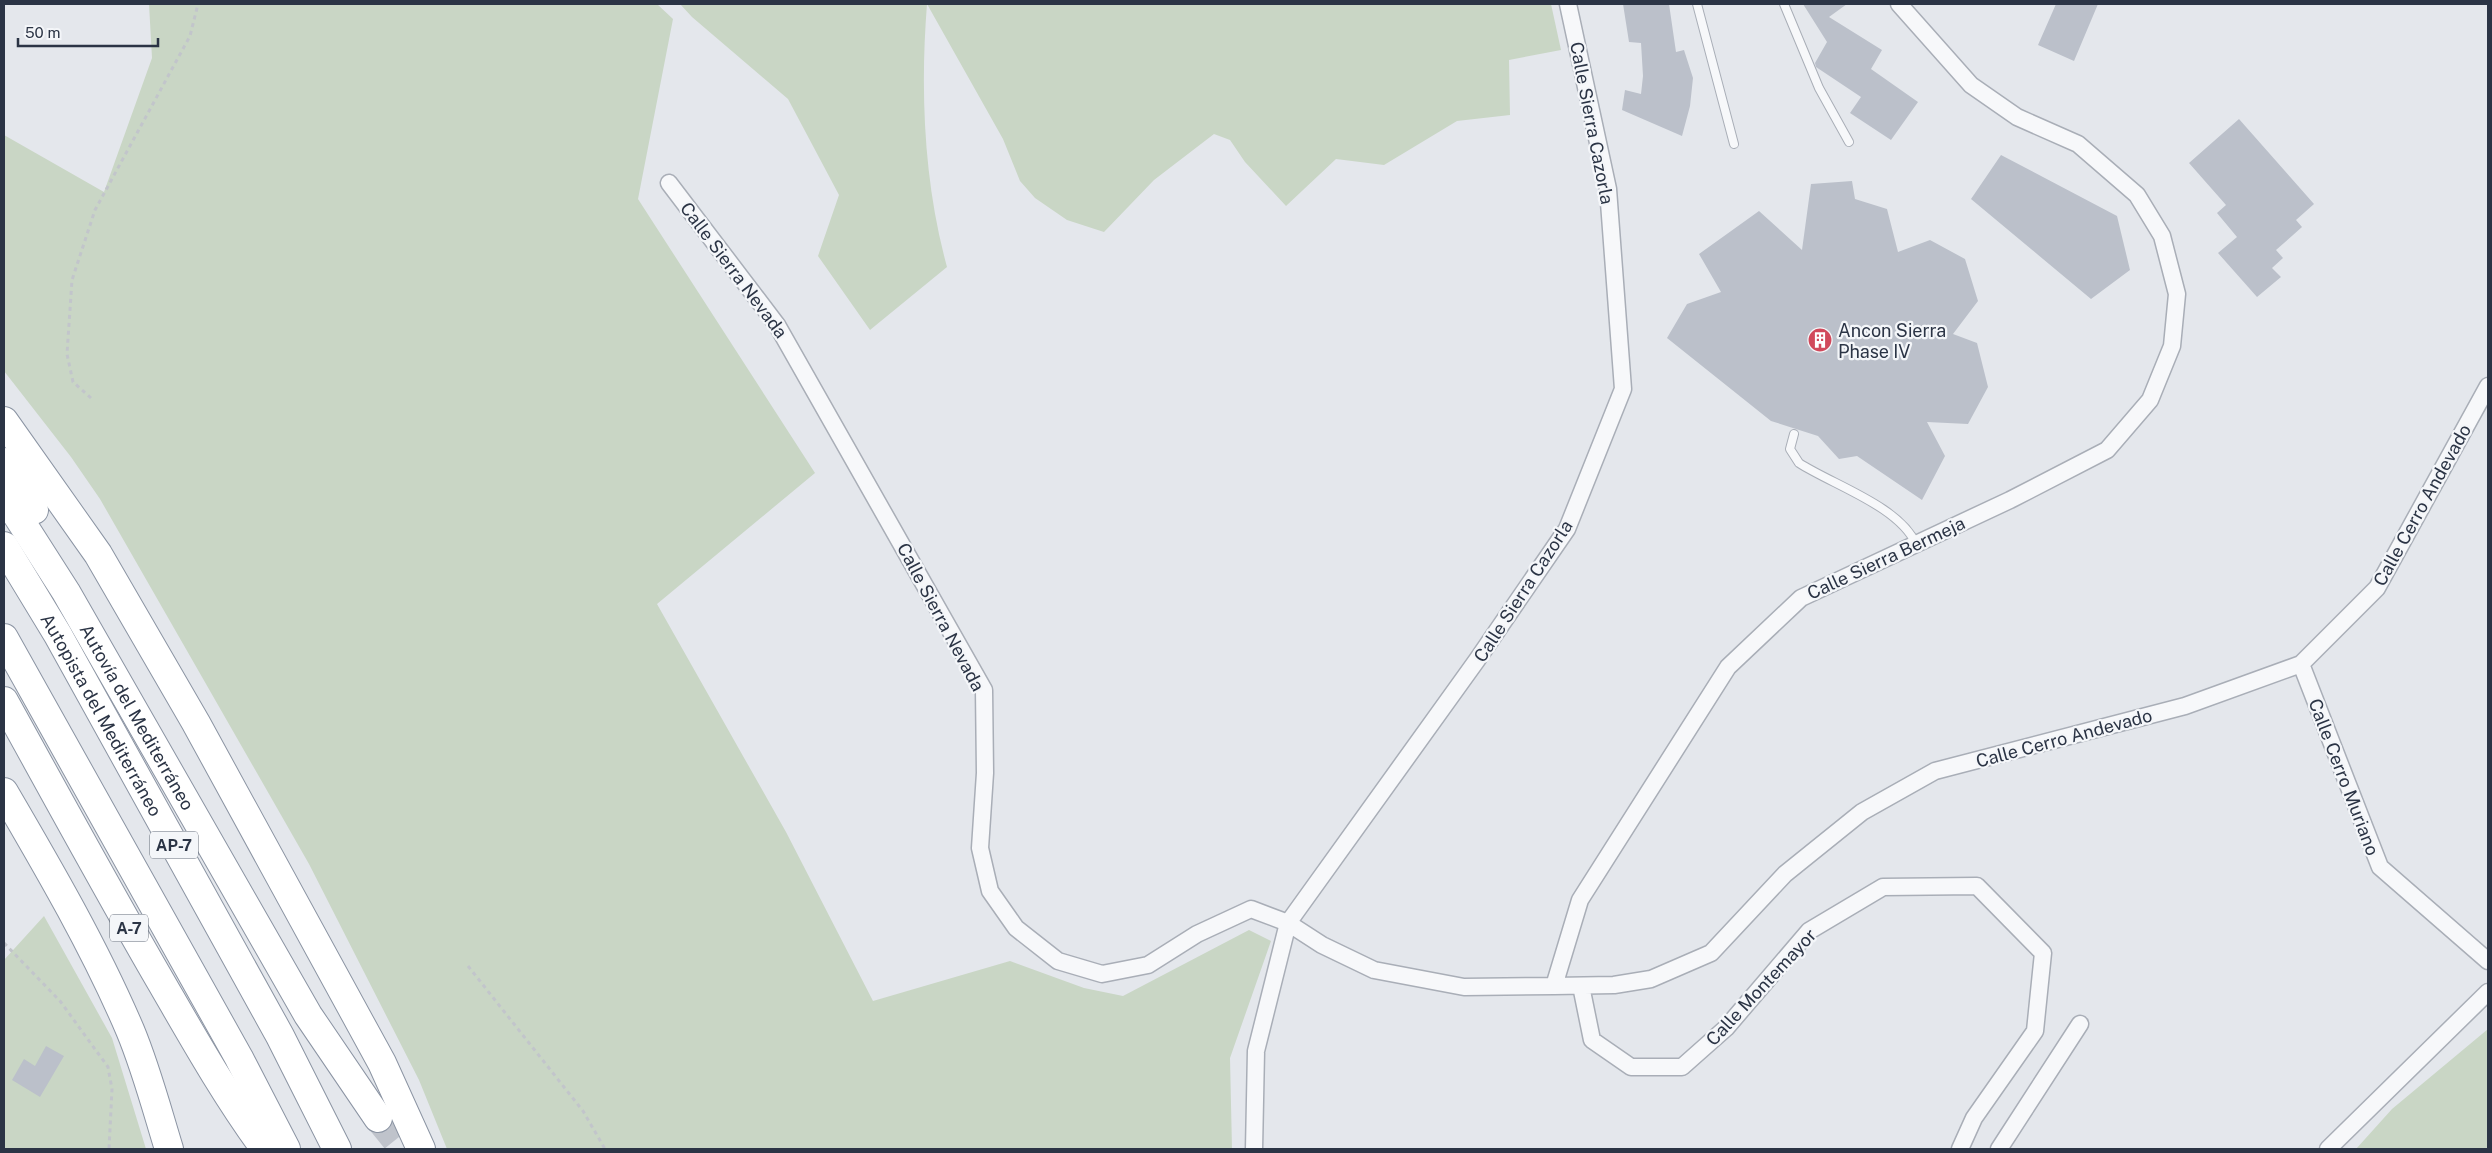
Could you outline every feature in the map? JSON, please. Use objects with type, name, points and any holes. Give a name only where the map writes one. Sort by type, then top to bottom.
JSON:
[{"type":"highway","points":[[4,421],[98,554],[196,723],[382,1063],[421,1149]]},
{"type":"highway","points":[[4,462],[52,538],[66,592]]},
{"type":"highway","name":"Autovía del Mediterráneo","points":[[4,495],[66,592],[308,1015],[378,1118]]},
{"type":"highway","name":"Autopista del Mediterráneo","points":[[4,546],[58,635],[275,1028],[336,1149]]},
{"type":"highway","name":"AP-7","points":[[4,638],[240,1058],[286,1149]]},
{"type":"highway","name":"A-7","points":[[4,701],[128,926],[193,1038],[244,1120],[265,1149]]},
{"type":"highway","points":[[4,792],[111,988],[131,1032],[169,1149]]},
{"type":"street","name":"Calle Sierra Cazorla","points":[[1288,923],[1477,660],[1567,529],[1623,389],[1608,189],[1568,4]]},
{"type":"street","name":"Calle Sierra Bermeja","points":[[1554,986],[1580,900],[1728,667],[1801,598],[2107,450],[2150,400],[2172,346],[2177,294],[2162,236],[2137,195],[2078,144],[2016,116],[1971,85],[1899,4]]},
{"type":"street","name":"Calle Sierra Nevada","points":[[668,183],[778,325],[984,690],[985,773],[980,848],[990,891],[1016,928],[1058,960],[1102,974],[1148,965],[1197,934],[1251,909],[1288,923]]},
{"type":"street","name":"Calle Cerro Andevado","points":[[1554,986],[1614,985],[1651,979],[1711,953],[1785,874],[1862,812],[1936,771],[2185,706],[2301,664],[2377,588],[2488,386]]},
{"type":"street","name":"Calle Cerro Muriano","points":[[2301,664],[2380,867],[2488,961]]},
{"type":"street","name":"Calle Montemayor","points":[[1581,986],[1592,1040],[1631,1067],[1682,1067],[1726,1028],[1809,931],[1883,887],[1977,886],[2043,953],[2035,1031],[1974,1118],[1960,1149]]},
{"type":"street","points":[[1254,1149],[1256,1051],[1288,923],[1322,945],[1374,970],[1464,987],[1554,986]]},
{"type":"street","points":[[2328,1149],[2488,992]]},
{"type":"street","points":[[1999,1149],[2080,1024]]},
{"type":"lane","points":[[1698,4],[1706,43],[1734,144]]},
{"type":"lane","points":[[1784,4],[1819,88],[1850,142]]},
{"type":"lane","points":[[1794,434],[1790,449],[1792,456],[1799,462],[1897,519],[1912,535],[1916,544]]},
{"type":"path","points":[[91,398],[73,382],[67,354],[72,280],[95,210],[190,36],[198,4]]},
{"type":"path","points":[[4,943],[60,1001],[108,1067],[112,1089],[109,1149]]},
{"type":"path","points":[[468,966],[583,1111],[605,1149]]},
{"type":"green space","points":[[149,4],[657,4],[673,19],[638,199],[815,473],[657,604],[786,832],[873,1001],[1010,961],[1084,988],[1123,996],[1249,930],[1271,941],[1230,1058],[1232,1149],[447,1149],[419,1080],[309,864],[100,499],[71,457],[4,371],[4,135],[104,192],[152,58]]},
{"type":"green space","points":[[680,4],[927,4],[924,70],[926,137],[933,203],[947,267],[870,330],[818,256],[839,195],[788,99],[692,17]]},
{"type":"green space","points":[[927,4],[1551,4],[1561,50],[1509,60],[1510,115],[1457,121],[1384,165],[1336,159],[1286,206],[1245,162],[1230,140],[1214,134],[1154,180],[1104,232],[1067,220],[1035,198],[1020,181],[1003,139]]},
{"type":"green space","points":[[44,916],[112,1038],[146,1149],[4,1149],[4,960]]},
{"type":"green space","points":[[2488,1029],[2488,1149],[2356,1149],[2392,1109]]},
{"type":"building","points":[[1623,4],[1669,4],[1676,52],[1684,50],[1693,78],[1690,106],[1682,136],[1622,110],[1625,90],[1641,94],[1643,76],[1641,43],[1629,42]]},
{"type":"building","points":[[1803,4],[1847,4],[1829,17],[1882,50],[1871,69],[1918,102],[1891,140],[1850,113],[1861,97],[1816,67],[1815,63],[1827,42]]},
{"type":"building","points":[[2056,4],[2098,4],[2074,61],[2038,45]]},
{"type":"building","points":[[2239,119],[2314,204],[2296,220],[2302,227],[2276,250],[2283,258],[2272,268],[2281,277],[2257,297],[2218,253],[2237,237],[2217,213],[2226,205],[2189,163]]},
{"type":"building","points":[[2001,155],[2117,216],[2130,270],[2091,299],[1971,199]]},
{"type":"building","name":"Ancon Sierra Phase IV","points":[[1852,181],[1855,199],[1887,209],[1898,252],[1930,240],[1965,259],[1978,301],[1953,334],[1977,343],[1988,387],[1968,424],[1927,422],[1945,456],[1922,500],[1857,456],[1839,459],[1818,436],[1771,421],[1667,338],[1687,304],[1721,292],[1699,254],[1759,211],[1802,250],[1811,184]]},
{"type":"building","points":[[46,1046],[64,1056],[40,1097],[12,1080],[24,1059],[35,1066]]},
{"type":"tunnel","points":[[378,1118],[403,1149]]},
{"type":"place","name":"Ancon Sierra Phase IV","points":[[1820,340]]}]
